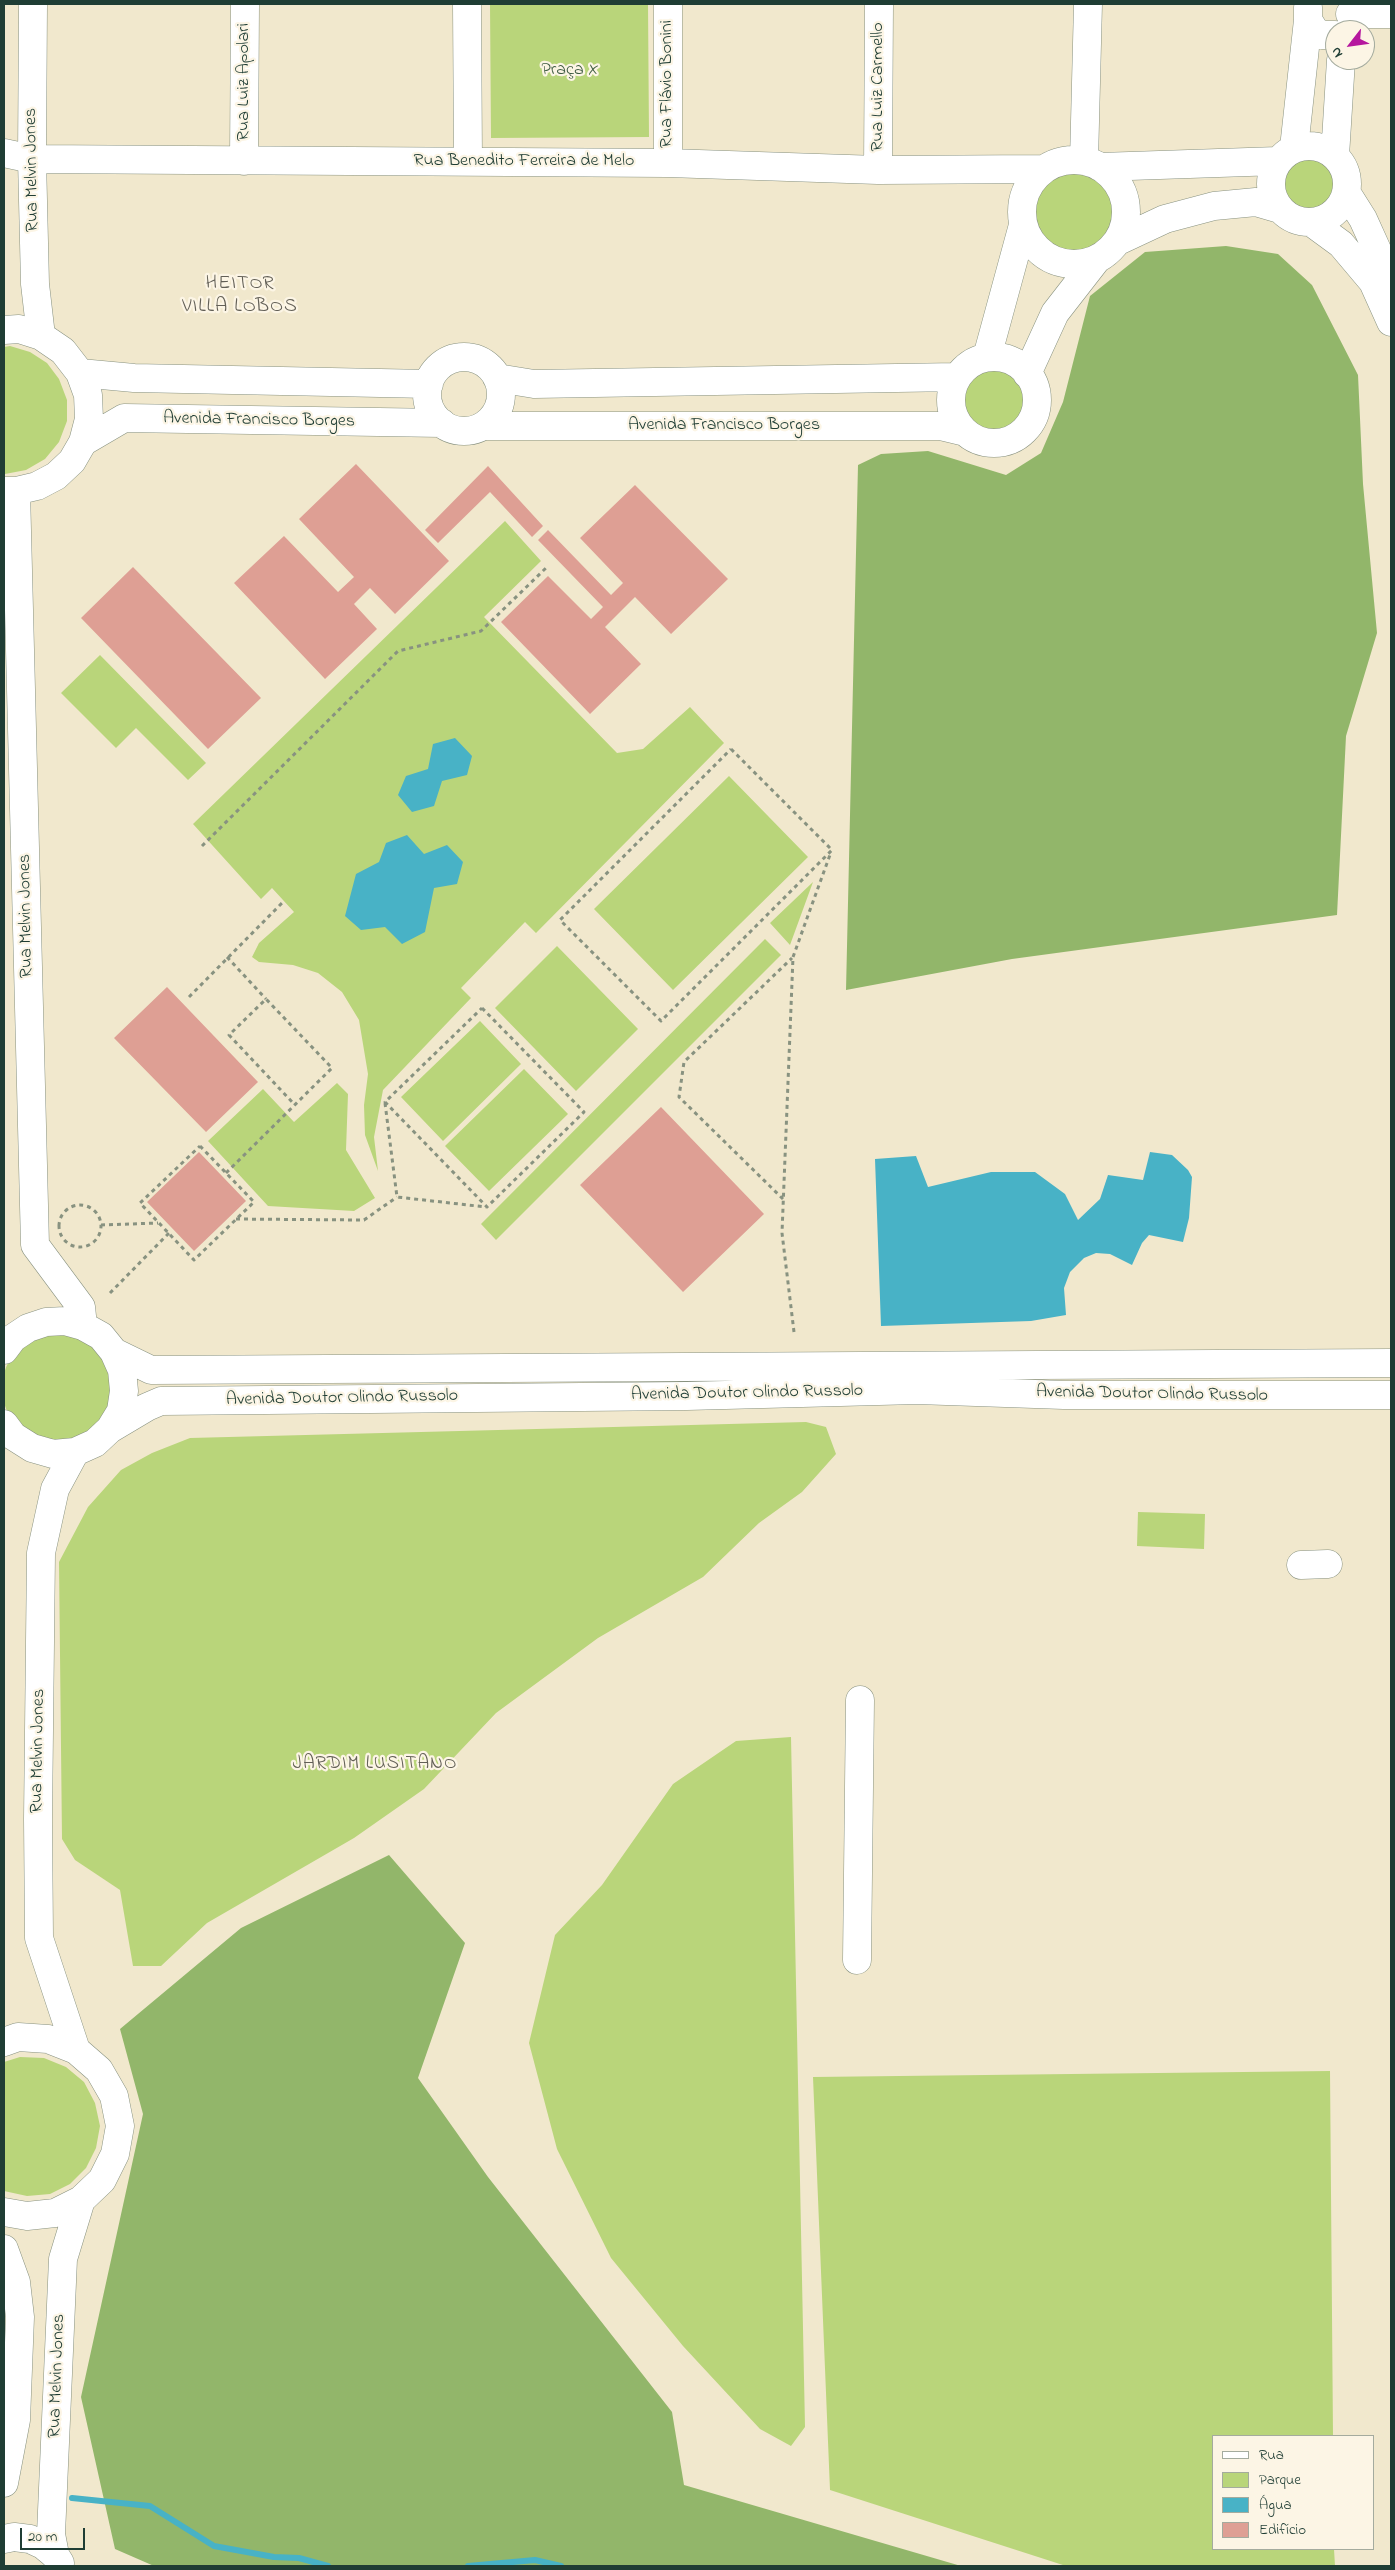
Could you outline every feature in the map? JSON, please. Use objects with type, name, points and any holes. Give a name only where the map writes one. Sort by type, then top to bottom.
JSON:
[{"type":"street","name":"Rua Melvin Jones","points":[[33,4],[32,159],[34,284],[41,336]]},
{"type":"street","name":"Rua Luiz Apolari","points":[[244,161],[245,4]]},
{"type":"street","points":[[467,4],[468,162]]},
{"type":"street","name":"Rua Flávio Bonini","points":[[668,4],[668,163]]},
{"type":"street","name":"Rua Luiz Carmello","points":[[878,170],[879,4]]},
{"type":"street","points":[[1088,4],[1092,164]]},
{"type":"street","points":[[1309,12],[1315,31],[1322,35],[1325,33]]},
{"type":"street","points":[[1280,209],[1273,198],[1270,185],[1272,172],[1286,154],[1309,12]]},
{"type":"street","points":[[1351,20],[1391,14]]},
{"type":"street","points":[[1335,156],[1340,70]]},
{"type":"street","points":[[1092,164],[1113,178],[1122,192],[1126,209],[1125,226],[1118,241],[1109,252],[1097,259],[1082,264],[1067,264],[1052,260],[1039,251],[1029,240],[1024,225],[1022,209],[1025,194],[1033,180],[1044,169],[1064,162],[1092,164],[1286,154],[1316,146],[1335,156],[1343,166],[1346,192],[1341,205],[1322,220],[1311,222],[1299,221],[1280,209],[1256,202],[1214,206],[1165,219],[1118,241]]},
{"type":"street","name":"Rua Benedito Ferreira de Melo","points":[[4,153],[32,159],[668,163],[878,170],[1044,169]]},
{"type":"street","points":[[1346,192],[1363,220],[1391,281]]},
{"type":"street","points":[[1311,222],[1341,244],[1373,282],[1391,322]]},
{"type":"street","points":[[987,357],[1024,225]]},
{"type":"street","points":[[1027,374],[1055,313],[1097,259]]},
{"type":"street","points":[[4,330],[19,329],[41,336],[64,351],[80,373],[88,395],[88,419],[82,442],[72,461],[56,476],[37,486],[10,491]]},
{"type":"street","points":[[987,357],[1009,360],[1027,374],[1034,386],[1037,400],[1034,414],[1028,426],[1017,436],[1004,442],[984,441],[965,432],[956,420],[951,406],[951,391],[957,377],[965,368],[987,357]]},
{"type":"street","points":[[461,358],[482,362],[491,369],[497,378],[500,400],[491,419],[483,426],[462,431],[442,423],[429,405],[429,384],[441,366],[461,358]]},
{"type":"street","points":[[80,373],[134,378],[429,384]]},
{"type":"street","points":[[497,378],[534,384],[957,377]]},
{"type":"street","name":"Avenida Francisco Borges","points":[[82,442],[124,418],[442,423]]},
{"type":"street","name":"Avenida Francisco Borges","points":[[483,426],[940,426],[965,432]]},
{"type":"street","name":"Rua Melvin Jones","points":[[10,491],[35,1245],[80,1307],[83,1326]]},
{"type":"street","points":[[4,1350],[13,1338],[28,1328],[46,1322],[65,1321],[83,1326],[100,1336],[114,1352],[122,1370],[124,1391],[120,1411],[110,1429]]},
{"type":"street","name":"Avenida Doutor Olindo Russolo","points":[[114,1352],[151,1370],[1065,1366],[1391,1362]]},
{"type":"street","points":[[1308,1364],[1310,1396]]},
{"type":"street","points":[[1064,1395],[1065,1366]]},
{"type":"street","name":"Avenida Doutor Olindo Russolo","points":[[75,1452],[94,1443],[110,1429],[146,1407],[161,1401],[687,1396],[917,1390],[1064,1395],[1391,1395]]},
{"type":"street","points":[[4,1424],[13,1436],[32,1448],[53,1454],[75,1452]]},
{"type":"street","name":"Rua Melvin Jones","points":[[75,1452],[55,1489],[41,1553],[38,1829],[39,1938],[76,2050]]},
{"type":"street","points":[[857,1960],[860,1700]]},
{"type":"street","points":[[4,2042],[18,2038],[48,2039],[76,2050],[99,2070],[114,2096],[120,2126],[115,2154],[102,2180],[82,2200],[55,2213],[27,2216],[4,2212]]},
{"type":"street","name":"Rua Melvin Jones","points":[[58,2561],[51,2534],[63,2259],[82,2200]]},
{"type":"street","points":[[4,2250],[16,2282],[20,2317],[16,2420],[4,2484]]},
{"type":"street","points":[[4,2540],[14,2537],[30,2539],[43,2545],[58,2561]]},
{"type":"path","points":[[202,846],[398,651],[481,632],[547,567]]},
{"type":"path","points":[[731,749],[832,850],[661,1021],[560,920],[731,749]]},
{"type":"path","points":[[794,1332],[782,1233],[793,957],[832,850]]},
{"type":"path","points":[[189,997],[284,901]]},
{"type":"path","points":[[783,1199],[679,1097],[684,1062],[793,957]]},
{"type":"path","points":[[226,1173],[332,1068],[228,958]]},
{"type":"path","points":[[266,999],[228,1035],[294,1104]]},
{"type":"path","points":[[385,1102],[482,1008],[530,1056],[584,1112],[487,1207]]},
{"type":"path","points":[[385,1102],[397,1197]]},
{"type":"path","points":[[385,1102],[487,1207]]},
{"type":"path","points":[[200,1146],[226,1173],[254,1202],[194,1260],[140,1203],[200,1146]]},
{"type":"path","points":[[236,1219],[364,1220],[397,1197],[487,1207]]},
{"type":"path","points":[[83,1204],[95,1210],[101,1225],[98,1237],[94,1242],[81,1247],[74,1246],[62,1238],[58,1224],[64,1211],[69,1207],[83,1204]]},
{"type":"path","points":[[101,1225],[158,1223]]},
{"type":"path","points":[[110,1293],[168,1233]]},
{"type":"green space","name":"Praça X","points":[[490,4],[648,4],[649,137],[491,138]]},
{"type":"green space","points":[[1304,156],[1314,156],[1329,164],[1335,173],[1337,184],[1335,195],[1329,204],[1314,212],[1304,212],[1293,207],[1286,200],[1281,189],[1281,179],[1286,168],[1293,161]]},
{"type":"green space","points":[[1074,170],[1090,173],[1104,182],[1113,196],[1116,212],[1113,228],[1104,242],[1090,251],[1074,254],[1058,251],[1044,242],[1035,228],[1032,212],[1035,196],[1044,182],[1058,173]]},
{"type":"green space","points":[[1226,246],[1278,254],[1312,285],[1358,375],[1363,484],[1377,633],[1346,736],[1337,915],[1012,959],[846,990],[858,465],[881,454],[928,451],[1006,475],[1041,453],[1063,402],[1090,296],[1145,252]]},
{"type":"green space","points":[[10,346],[30,352],[47,363],[59,379],[67,400],[67,421],[59,442],[45,459],[26,470],[5,474],[4,347]]},
{"type":"green space","points":[[993,367],[1006,370],[1016,377],[1023,387],[1026,400],[1023,413],[1016,423],[1006,430],[993,433],[980,430],[970,423],[963,413],[960,400],[963,387],[970,377],[980,370]]},
{"type":"green space","points":[[505,521],[541,561],[484,617],[617,753],[643,749],[690,707],[724,743],[536,933],[525,922],[461,988],[471,998],[383,1090],[374,1137],[378,1171],[365,1135],[364,1105],[368,1074],[359,1020],[342,992],[318,973],[293,965],[259,962],[252,957],[259,943],[294,912],[272,888],[261,899],[193,824]]},
{"type":"green space","points":[[100,655],[206,763],[188,780],[136,728],[116,748],[61,693]]},
{"type":"green space","points":[[729,776],[808,857],[673,990],[594,909]]},
{"type":"green space","points":[[813,882],[790,945],[770,923]]},
{"type":"green space","points":[[765,939],[781,955],[496,1240],[481,1224]]},
{"type":"green space","points":[[557,946],[638,1029],[576,1091],[495,1008]]},
{"type":"green space","points":[[480,1021],[521,1064],[443,1141],[401,1097]]},
{"type":"green space","points":[[524,1069],[568,1114],[489,1191],[445,1146]]},
{"type":"green space","points":[[337,1083],[348,1094],[346,1150],[375,1198],[354,1211],[268,1206],[208,1141],[263,1089],[294,1122]]},
{"type":"green space","points":[[57,1333],[78,1337],[96,1349],[108,1367],[112,1388],[108,1409],[96,1427],[78,1439],[57,1443],[36,1439],[18,1427],[6,1409],[2,1388],[6,1367],[18,1349],[36,1337]]},
{"type":"green space","points":[[806,1422],[826,1427],[836,1454],[802,1492],[759,1523],[703,1577],[598,1638],[496,1713],[424,1789],[354,1838],[207,1923],[161,1966],[133,1966],[120,1890],[75,1860],[62,1839],[59,1562],[88,1507],[121,1470],[152,1453],[190,1438]]},
{"type":"green space","points":[[1138,1512],[1205,1514],[1204,1549],[1137,1546]]},
{"type":"green space","points":[[791,1737],[805,2427],[791,2446],[760,2429],[683,2346],[611,2258],[557,2149],[529,2043],[555,1935],[602,1885],[673,1784],[736,1741]]},
{"type":"green space","points":[[389,1855],[465,1943],[418,2078],[488,2177],[672,2412],[684,2485],[961,2566],[154,2566],[115,2549],[81,2397],[143,2114],[120,2029],[241,1928]]},
{"type":"green space","points":[[20,2057],[44,2058],[66,2067],[84,2082],[95,2103],[100,2126],[96,2148],[86,2168],[70,2184],[50,2194],[27,2196],[4,2191],[4,2062]]},
{"type":"green space","points":[[1330,2071],[1333,2435],[1212,2435],[1212,2550],[1334,2550],[1335,2566],[1066,2566],[830,2490],[813,2077]]},
{"type":"water","points":[[455,738],[472,756],[467,775],[442,781],[434,806],[412,812],[398,795],[406,776],[428,769],[433,744]]},
{"type":"water","points":[[407,835],[424,854],[447,845],[463,862],[457,884],[434,888],[425,932],[402,944],[385,927],[361,930],[345,916],[356,874],[379,862],[386,843]]},
{"type":"water","points":[[1150,1152],[1172,1155],[1188,1170],[1192,1177],[1189,1218],[1183,1242],[1149,1235],[1142,1243],[1132,1265],[1110,1254],[1096,1253],[1084,1258],[1070,1272],[1064,1288],[1066,1315],[1031,1321],[881,1326],[875,1159],[916,1156],[928,1187],[991,1172],[1035,1172],[1065,1194],[1078,1220],[1100,1199],[1108,1175],[1143,1180]]},
{"type":"building","points":[[356,464],[449,561],[395,614],[370,588],[354,604],[377,629],[325,679],[234,583],[284,536],[338,592],[354,577],[299,519]]},
{"type":"building","points":[[488,466],[543,526],[532,537],[490,492],[438,543],[425,530]]},
{"type":"building","points":[[635,485],[728,579],[671,634],[635,597],[605,627],[641,664],[590,714],[501,622],[548,576],[591,619],[603,607],[538,540],[548,530],[611,595],[623,583],[580,538]]},
{"type":"building","points":[[133,567],[261,698],[208,749],[81,618]]},
{"type":"building","points":[[167,987],[258,1082],[206,1132],[114,1038]]},
{"type":"building","points":[[661,1107],[764,1214],[683,1292],[580,1185]]},
{"type":"building","points":[[199,1152],[246,1201],[194,1251],[147,1202]]},
{"type":"waterway","points":[[72,2498],[150,2506],[214,2546],[274,2557],[299,2558],[328,2566]]},
{"type":"waterway","points":[[468,2566],[535,2560],[561,2566]]},
{"type":"district","name":"HEITOR VILLA LOBOS","points":[[240,296]]},
{"type":"district","name":"JARDIM LUSITANO","points":[[375,1765]]}]
